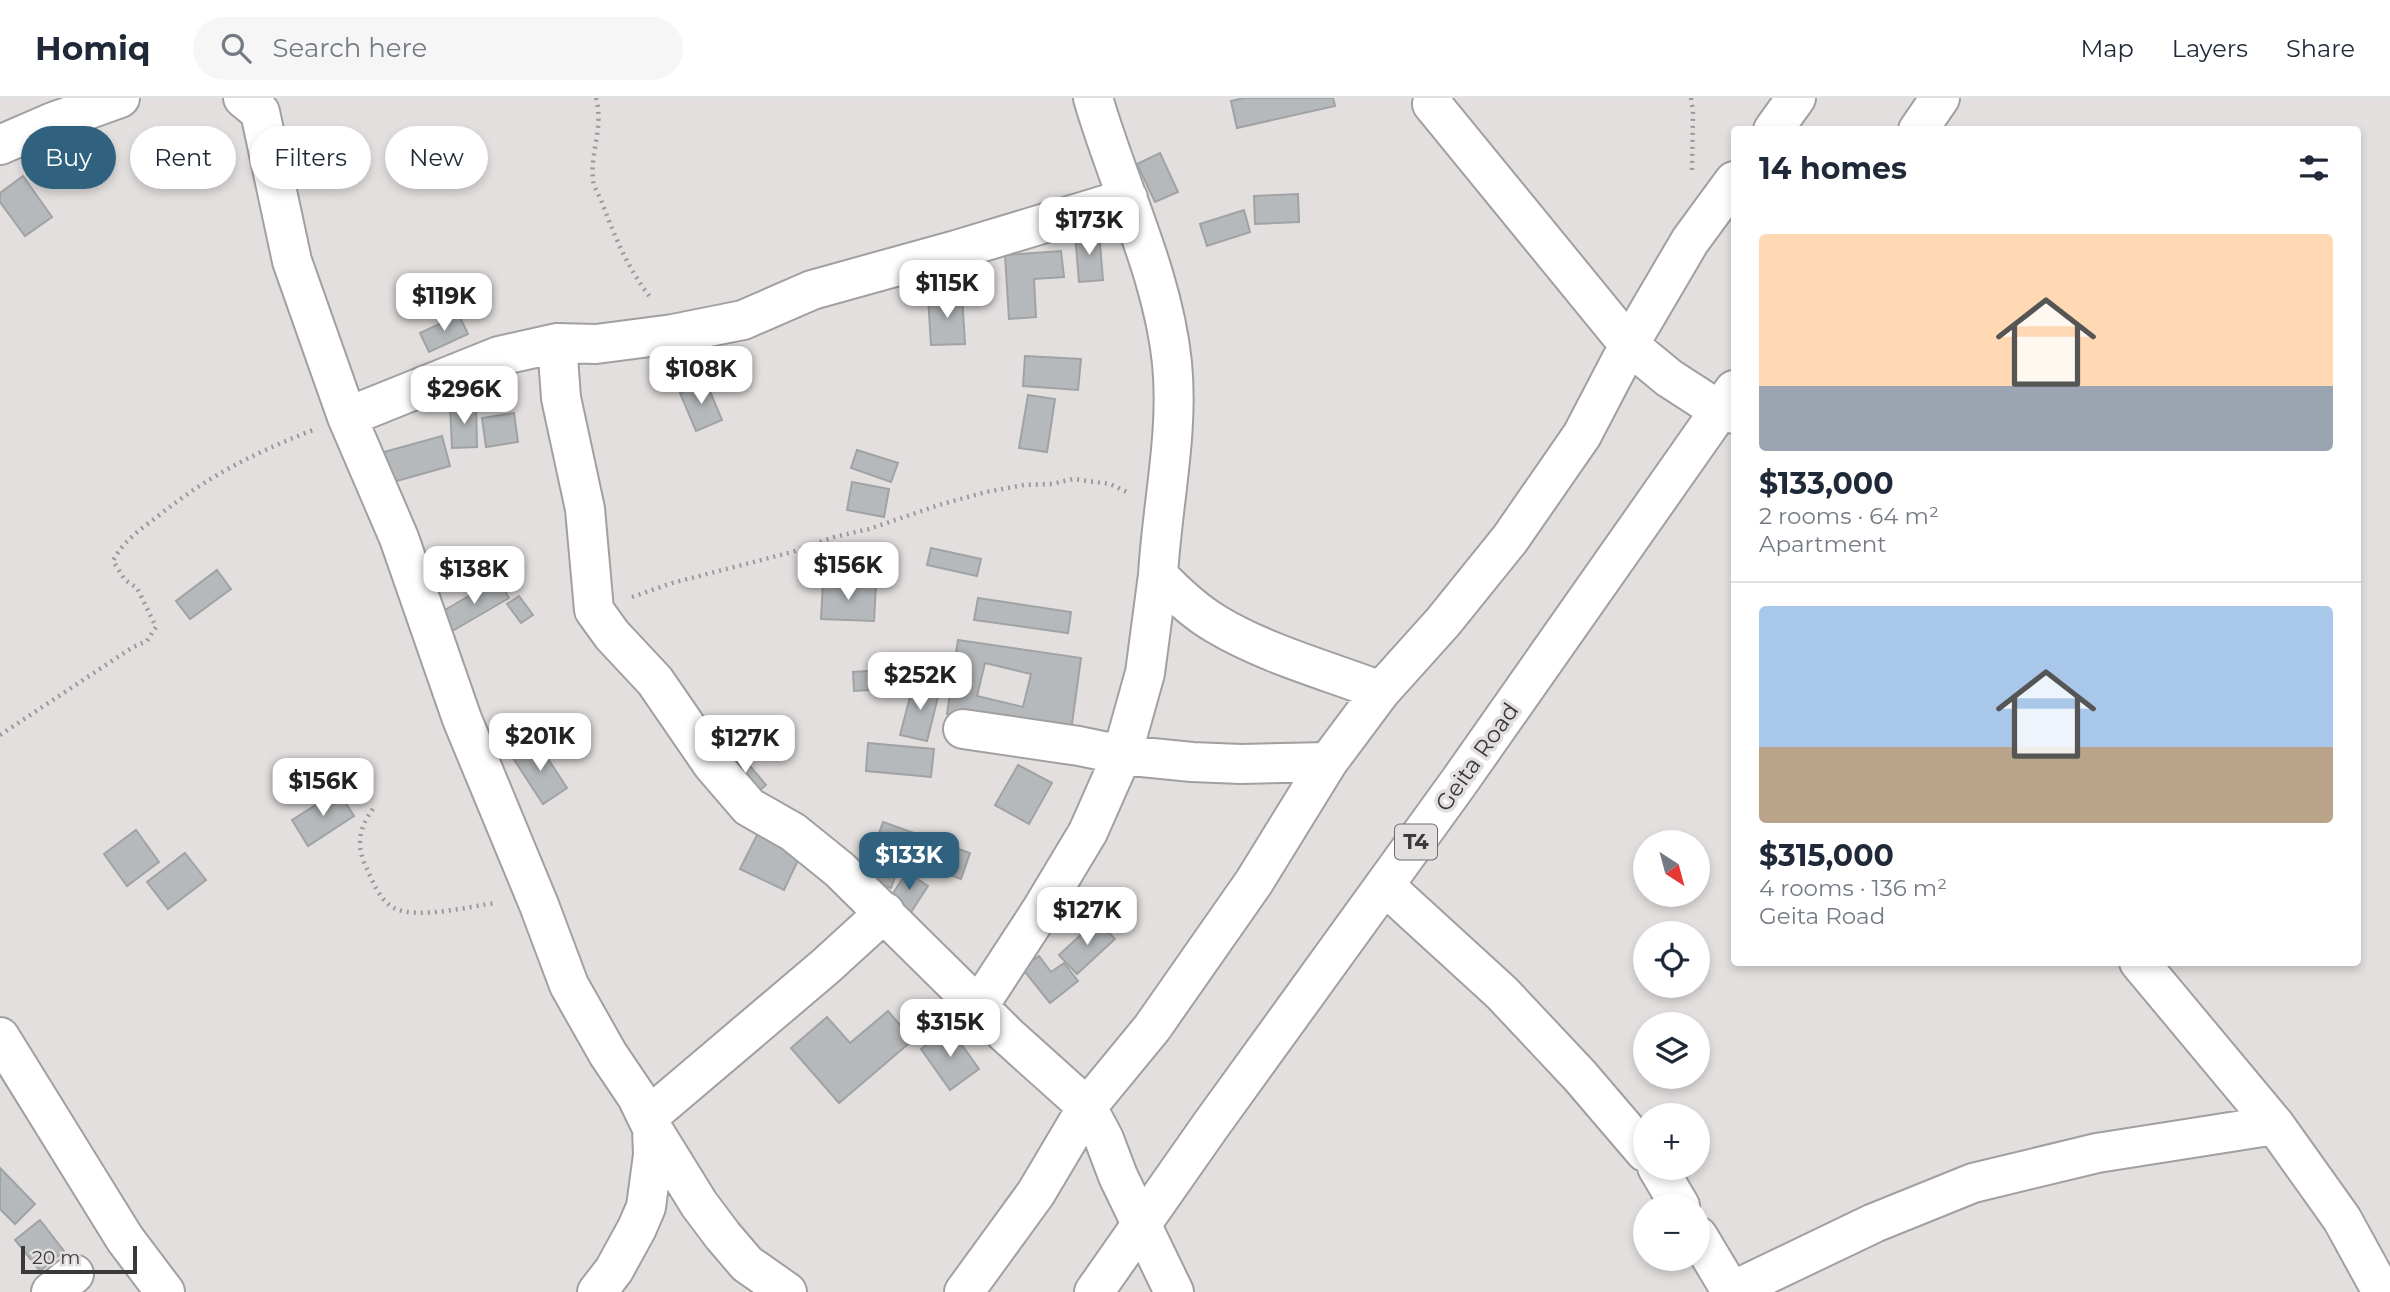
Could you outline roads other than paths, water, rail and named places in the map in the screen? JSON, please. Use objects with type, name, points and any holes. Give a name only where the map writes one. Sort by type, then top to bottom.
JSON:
[{"type":"main road","points":[[0,145],[52,121],[120,98]]},
{"type":"main road","points":[[978,1007],[1088,832],[1122,755],[1145,673],[1158,575],[1172,435],[1172,363],[1162,310],[1128,198],[1093,98]]},
{"type":"main road","points":[[1776,126],[1796,98]]},
{"type":"main road","points":[[1921,126],[1940,98]]},
{"type":"main road","points":[[255,103],[292,261],[346,417],[399,538],[462,719],[569,985],[699,1204],[747,1264],[788,1292]]},
{"type":"main road","points":[[1432,104],[1629,345],[1669,378],[1729,405]]},
{"type":"main road","points":[[964,1292],[1037,1193],[1087,1107],[1152,1028],[1199,963],[1254,882],[1328,762],[1381,691],[1443,622],[1510,538],[1583,435],[1629,345],[1690,241],[1731,185]]},
{"type":"main road","points":[[346,417],[499,356],[556,343],[596,344],[673,334],[743,320],[812,290],[1128,198]]},
{"type":"main road","points":[[556,343],[561,398],[585,509],[594,610],[612,635],[655,681],[712,764],[749,807],[808,843],[841,870],[978,1007],[1087,1107],[1174,1292]]},
{"type":"main road","name":"Geita Road","points":[[1094,1292],[1729,405]]},
{"type":"main road","points":[[1158,575],[1175,593],[1213,622],[1247,641],[1381,691]]},
{"type":"main road","points":[[963,729],[1122,755],[1241,764],[1328,762]]},
{"type":"main road","points":[[1385,886],[1502,993],[1580,1076],[1633,1138]]},
{"type":"main road","points":[[650,1122],[885,912]]},
{"type":"main road","points":[[2142,966],[2275,1125],[2342,1219],[2382,1292]]},
{"type":"main road","points":[[0,1037],[125,1239],[165,1292]]},
{"type":"main road","points":[[597,1292],[614,1270],[646,1207],[653,1155],[650,1122]]},
{"type":"main road","points":[[1710,1256],[1731,1292],[1874,1223],[1973,1183],[2097,1153],[2275,1125]]}]
